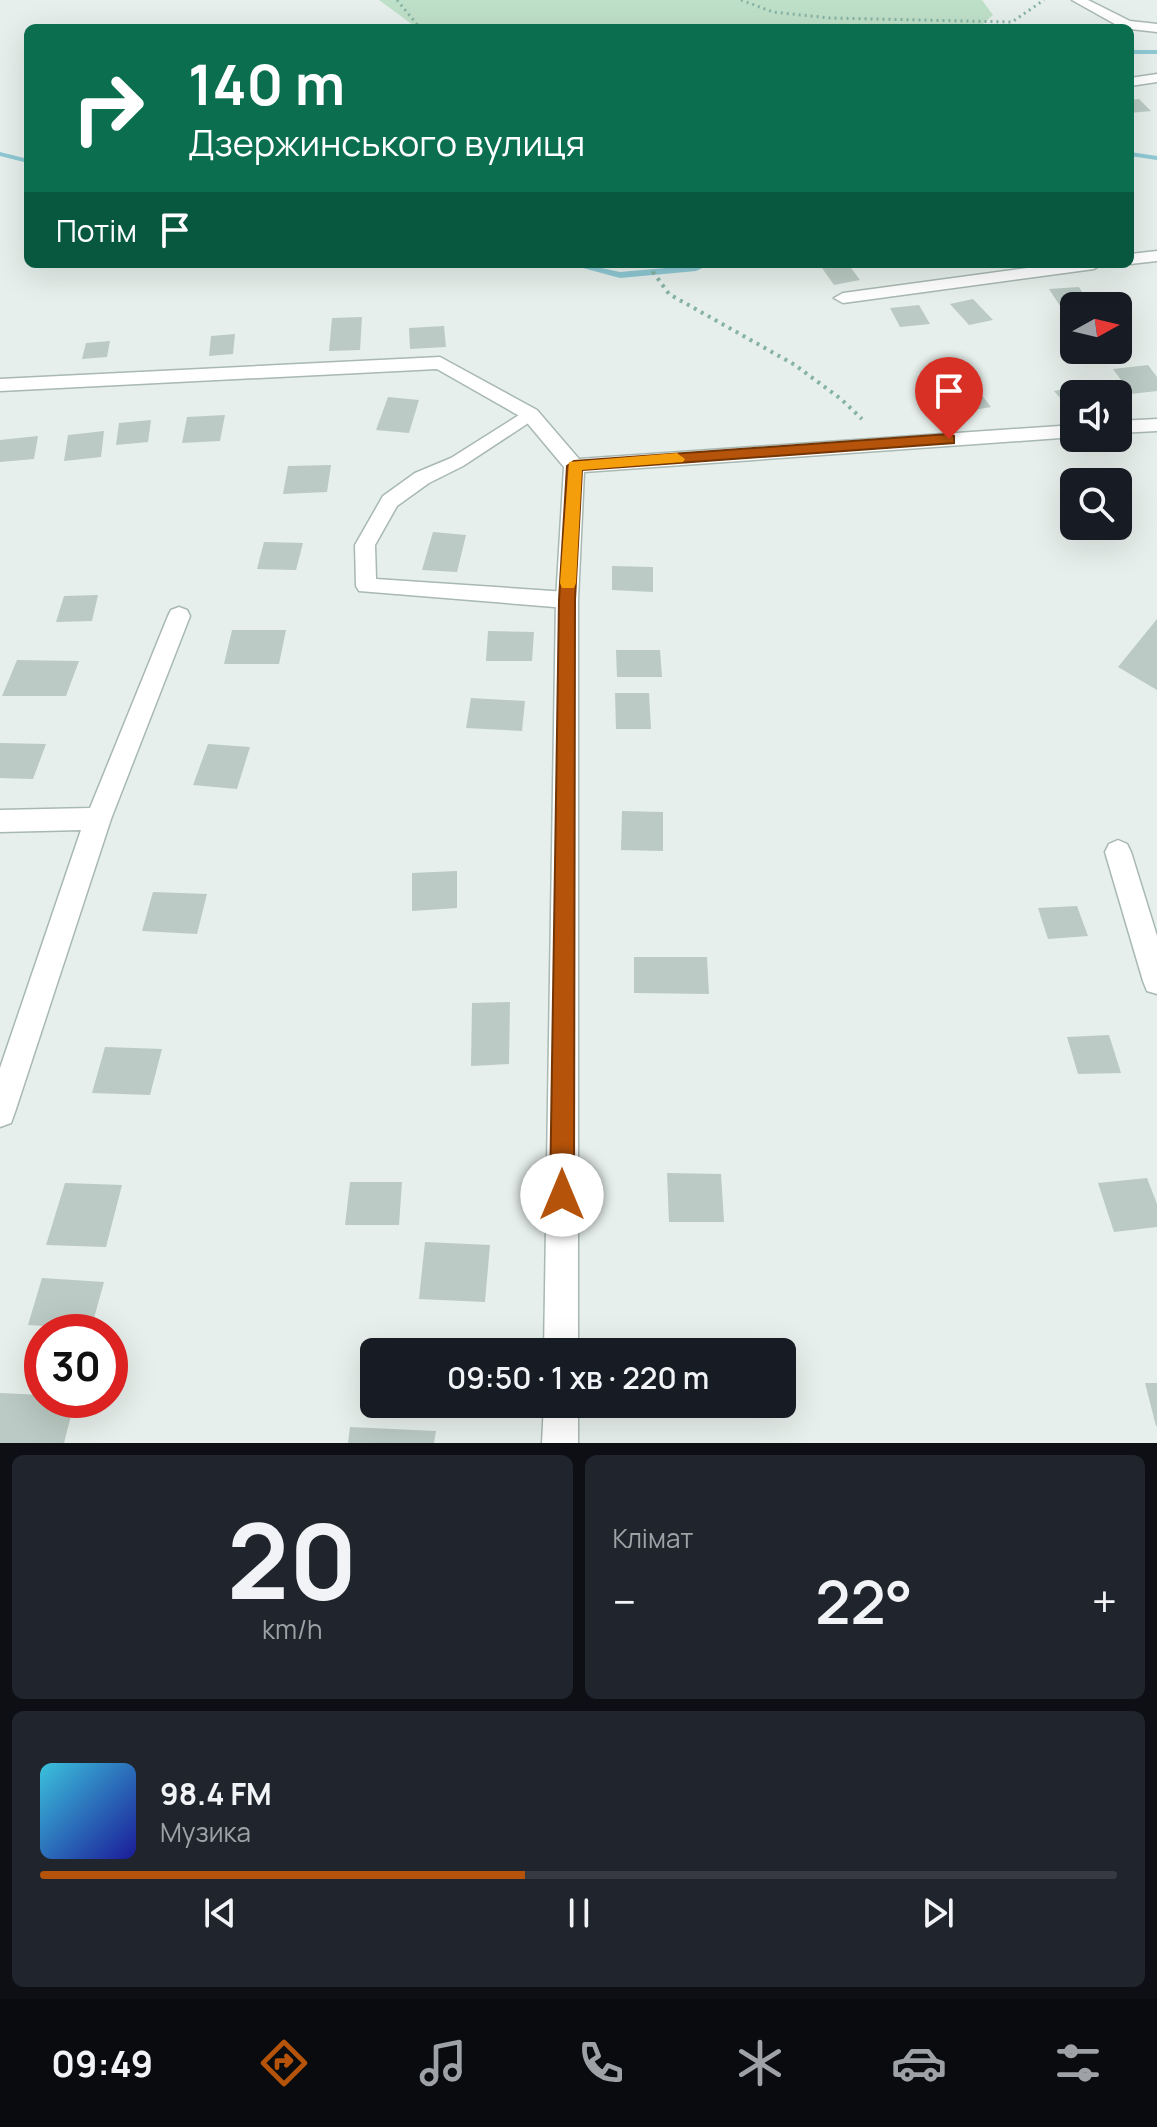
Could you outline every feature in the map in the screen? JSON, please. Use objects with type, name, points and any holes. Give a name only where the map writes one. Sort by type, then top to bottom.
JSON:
[{"type":"street","points":[[1078,0],[1125,24]]},
{"type":"street","points":[[1134,26],[1157,28]]},
{"type":"street","points":[[1134,81],[1157,78]]},
{"type":"street","points":[[1134,259],[1157,256]]},
{"type":"street","points":[[843,298],[1064,268]]},
{"type":"street","points":[[0,385],[440,363],[530,414],[574,466],[567,600],[561,1338]]},
{"type":"street","points":[[1132,426],[1157,425]]},
{"type":"street","points":[[574,466],[1060,432]]},
{"type":"street","points":[[0,1112],[98,819],[179,616]]},
{"type":"street","points":[[0,821],[98,819]]},
{"type":"street","points":[[1118,852],[1157,981]]},
{"type":"street","points":[[560,1443],[561,1418]]},
{"type":"lane","points":[[530,414],[457,462],[422,478],[390,501],[365,545],[366,586],[567,600]]},
{"type":"path","points":[[397,0],[417,24]]},
{"type":"path","points":[[741,0],[773,12],[830,18],[997,22],[1012,22],[1044,0]]},
{"type":"path","points":[[654,268],[653,272],[669,294],[772,352],[832,391],[886,444]]},
{"type":"green space","points":[[379,0],[982,0],[993,15],[983,24],[412,24]]},
{"type":"building","points":[[1139,99],[1151,111],[1134,113],[1134,100]]},
{"type":"building","points":[[822,268],[851,268],[860,280],[834,285]]},
{"type":"building","points":[[1079,287],[1082,292],[1060,292],[1060,306],[1049,289]]},
{"type":"building","points":[[973,299],[993,320],[969,325],[950,304]]},
{"type":"building","points":[[919,305],[930,324],[900,327],[890,308]]},
{"type":"building","points":[[362,317],[360,350],[329,351],[332,318]]},
{"type":"building","points":[[444,326],[446,347],[410,349],[409,328]]},
{"type":"building","points":[[235,334],[233,354],[209,356],[211,336]]},
{"type":"building","points":[[110,341],[107,357],[82,359],[86,343]]},
{"type":"building","points":[[1148,365],[1157,377],[1157,391],[1132,394],[1132,380],[1121,380],[1113,369]]},
{"type":"building","points":[[970,380],[991,407],[956,413],[937,386]]},
{"type":"building","points":[[388,397],[419,400],[409,433],[376,430]]},
{"type":"building","points":[[225,415],[220,441],[182,443],[187,417]]},
{"type":"building","points":[[151,420],[148,442],[116,445],[119,423]]},
{"type":"building","points":[[104,431],[101,457],[64,461],[68,435]]},
{"type":"building","points":[[38,436],[34,459],[0,462],[0,440]]},
{"type":"building","points":[[331,465],[327,492],[283,494],[288,466]]},
{"type":"building","points":[[433,532],[466,535],[457,572],[422,570]]},
{"type":"building","points":[[264,542],[303,543],[296,570],[257,569]]},
{"type":"building","points":[[612,566],[653,567],[653,592],[612,590]]},
{"type":"building","points":[[98,595],[92,621],[56,622],[64,596]]},
{"type":"building","points":[[1157,619],[1157,690],[1118,667]]},
{"type":"building","points":[[232,630],[286,630],[279,664],[224,664]]},
{"type":"building","points":[[488,631],[534,632],[532,661],[486,661]]},
{"type":"building","points":[[616,650],[660,650],[662,677],[617,677]]},
{"type":"building","points":[[17,660],[79,661],[66,696],[2,696]]},
{"type":"building","points":[[615,693],[649,693],[651,729],[616,729]]},
{"type":"building","points":[[471,698],[525,701],[522,731],[466,728]]},
{"type":"building","points":[[0,743],[46,744],[33,779],[0,778]]},
{"type":"building","points":[[208,744],[250,747],[237,789],[193,785]]},
{"type":"building","points":[[622,811],[663,812],[663,851],[621,850]]},
{"type":"building","points":[[457,871],[457,908],[412,911],[412,873]]},
{"type":"building","points":[[153,892],[207,894],[197,934],[142,931]]},
{"type":"building","points":[[1077,906],[1088,936],[1048,939],[1038,908]]},
{"type":"building","points":[[634,957],[707,957],[709,994],[634,993]]},
{"type":"building","points":[[510,1002],[509,1064],[471,1066],[472,1003]]},
{"type":"building","points":[[1109,1035],[1121,1073],[1078,1074],[1067,1037]]},
{"type":"building","points":[[105,1047],[162,1049],[150,1095],[92,1093]]},
{"type":"building","points":[[667,1173],[721,1174],[724,1222],[669,1222]]},
{"type":"building","points":[[1147,1178],[1157,1204],[1157,1227],[1114,1232],[1098,1183]]},
{"type":"building","points":[[350,1182],[402,1182],[399,1225],[345,1225]]},
{"type":"building","points":[[65,1183],[122,1185],[106,1247],[46,1245]]},
{"type":"building","points":[[425,1242],[490,1245],[485,1302],[419,1299]]},
{"type":"building","points":[[42,1278],[104,1282],[95,1314],[31,1314]]},
{"type":"building","points":[[1145,1383],[1157,1383],[1157,1426],[1156,1426]]},
{"type":"building","points":[[0,1393],[24,1394],[24,1418],[70,1418],[64,1443],[0,1443]]},
{"type":"building","points":[[350,1427],[436,1431],[434,1443],[348,1443]]},
{"type":"waterway","points":[[1134,52],[1157,52]]},
{"type":"waterway","points":[[0,154],[24,160]]},
{"type":"waterway","points":[[1134,155],[1157,158]]},
{"type":"waterway","points":[[589,268],[620,275],[696,268]]},
{"type":"slow traffic","points":[[568,583],[574,466],[677,459]]},
{"type":"route","points":[[562,1195],[567,600],[574,466],[949,439]]}]
